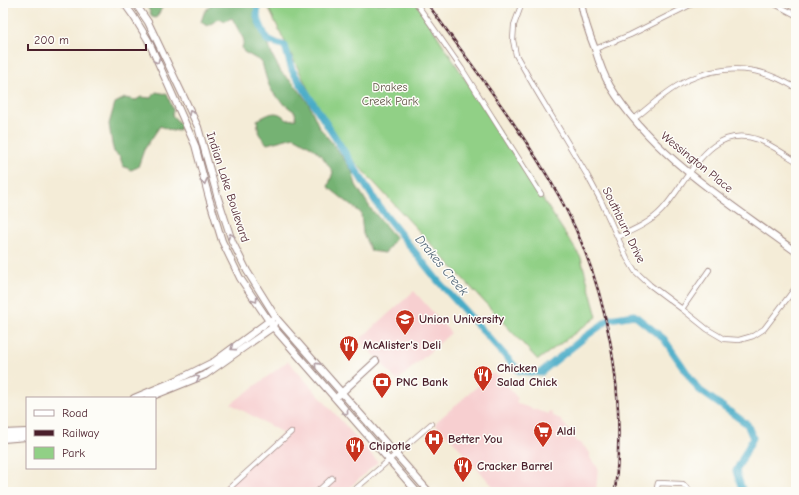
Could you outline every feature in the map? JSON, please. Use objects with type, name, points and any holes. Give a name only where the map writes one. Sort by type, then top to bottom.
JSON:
[{"type":"main road","name":"Indian Lake Boulevard","points":[[124,3],[142,30],[195,145],[208,198],[222,241],[240,278],[273,327],[417,492]]},
{"type":"main road","name":"Indian Lake Boulevard","points":[[135,3],[148,22],[198,127],[217,195],[232,241],[247,271],[277,319],[429,492]]},
{"type":"main road","name":"Wessington Place","points":[[580,3],[587,30],[609,84],[634,119],[651,139],[690,174],[796,252]]},
{"type":"main road","points":[[164,76],[172,72]]},
{"type":"main road","points":[[216,364],[269,321],[277,319]]},
{"type":"main road","points":[[150,397],[216,364],[273,327],[277,319]]},
{"type":"main road","points":[[336,399],[341,392],[376,361]]},
{"type":"main road","points":[[137,397],[177,383]]},
{"type":"main road","points":[[4,436],[26,432]]},
{"type":"main road","points":[[4,436],[26,437]]},
{"type":"street","points":[[416,3],[462,69],[541,194]]},
{"type":"street","name":"Southburn Drive","points":[[522,3],[514,25],[512,40],[516,55],[587,175],[627,258],[635,271],[650,285],[713,332],[724,338],[739,340],[753,336],[764,329],[796,287]]},
{"type":"street","points":[[595,49],[630,35],[694,3]]},
{"type":"street","points":[[773,3],[796,15]]},
{"type":"street","points":[[634,119],[678,85],[705,74],[720,70],[732,69],[759,72],[774,77],[796,88]]},
{"type":"street","points":[[618,237],[648,221],[661,211],[708,149],[720,141],[732,137],[746,137],[759,141],[796,161]]},
{"type":"street","points":[[682,308],[709,270]]},
{"type":"street","points":[[352,492],[431,424]]},
{"type":"street","points":[[225,492],[291,432]]},
{"type":"street","points":[[317,492],[332,478]]},
{"type":"street","points":[[656,492],[658,483],[661,482],[683,484],[690,492]]},
{"type":"shaded area","name":"Union University","points":[[414,291],[451,333],[397,381],[360,339]]},
{"type":"shaded area","points":[[288,361],[378,462],[348,489],[350,492],[218,492],[283,433],[231,404]]},
{"type":"shaded area","points":[[493,373],[495,375],[502,376],[502,379],[518,399],[516,401],[518,404],[548,414],[548,412],[551,411],[552,415],[560,419],[569,430],[571,436],[575,434],[575,441],[581,443],[590,453],[590,458],[598,468],[596,492],[498,492],[453,441],[436,425],[436,422]]},
{"type":"green space","points":[[146,3],[165,3],[156,18],[152,17]]},
{"type":"green space","points":[[212,3],[258,3],[257,17],[272,55],[281,72],[296,86],[309,104],[319,127],[338,150],[352,171],[356,185],[371,209],[396,238],[385,253],[371,251],[363,234],[361,213],[328,187],[333,172],[325,160],[317,152],[294,137],[267,144],[259,134],[257,120],[273,113],[280,114],[287,120],[296,119],[295,112],[281,101],[272,91],[269,86],[262,62],[244,52],[242,48],[244,40],[232,18],[225,21],[219,19],[207,26],[201,22],[204,13]]},
{"type":"green space","name":"Drakes Creek Park","points":[[266,3],[416,3],[581,258],[597,317],[538,360],[331,136]]},
{"type":"green space","points":[[156,92],[167,94],[173,110],[172,115],[181,125],[179,130],[172,131],[160,126],[144,150],[138,167],[131,170],[123,166],[120,157],[114,152],[112,144],[109,124],[115,103],[125,98],[136,100],[141,97],[151,98]]},
{"type":"waterway","name":"Drakes Creek","points":[[258,3],[257,17],[267,40],[285,46],[292,70],[382,211],[438,281],[519,371],[540,373],[610,319],[634,315],[664,339],[698,389],[747,424],[753,438],[736,471],[743,492]]},
{"type":"railway","points":[[427,3],[529,146],[559,196],[576,230],[590,265],[610,340],[615,378],[618,416],[618,454],[615,492]]},
{"type":"place","name":"Union University","points":[[405,336]]},
{"type":"place","name":"McAlister's Deli","points":[[349,362]]},
{"type":"place","name":"Chicken Salad Chick","points":[[483,392]]},
{"type":"place","name":"PNC Bank","points":[[382,399]]},
{"type":"place","name":"Aldi","points":[[543,448]]},
{"type":"place","name":"Better You","points":[[434,456]]},
{"type":"place","name":"Chipotle","points":[[355,463]]},
{"type":"place","name":"Cracker Barrel","points":[[463,483]]}]
